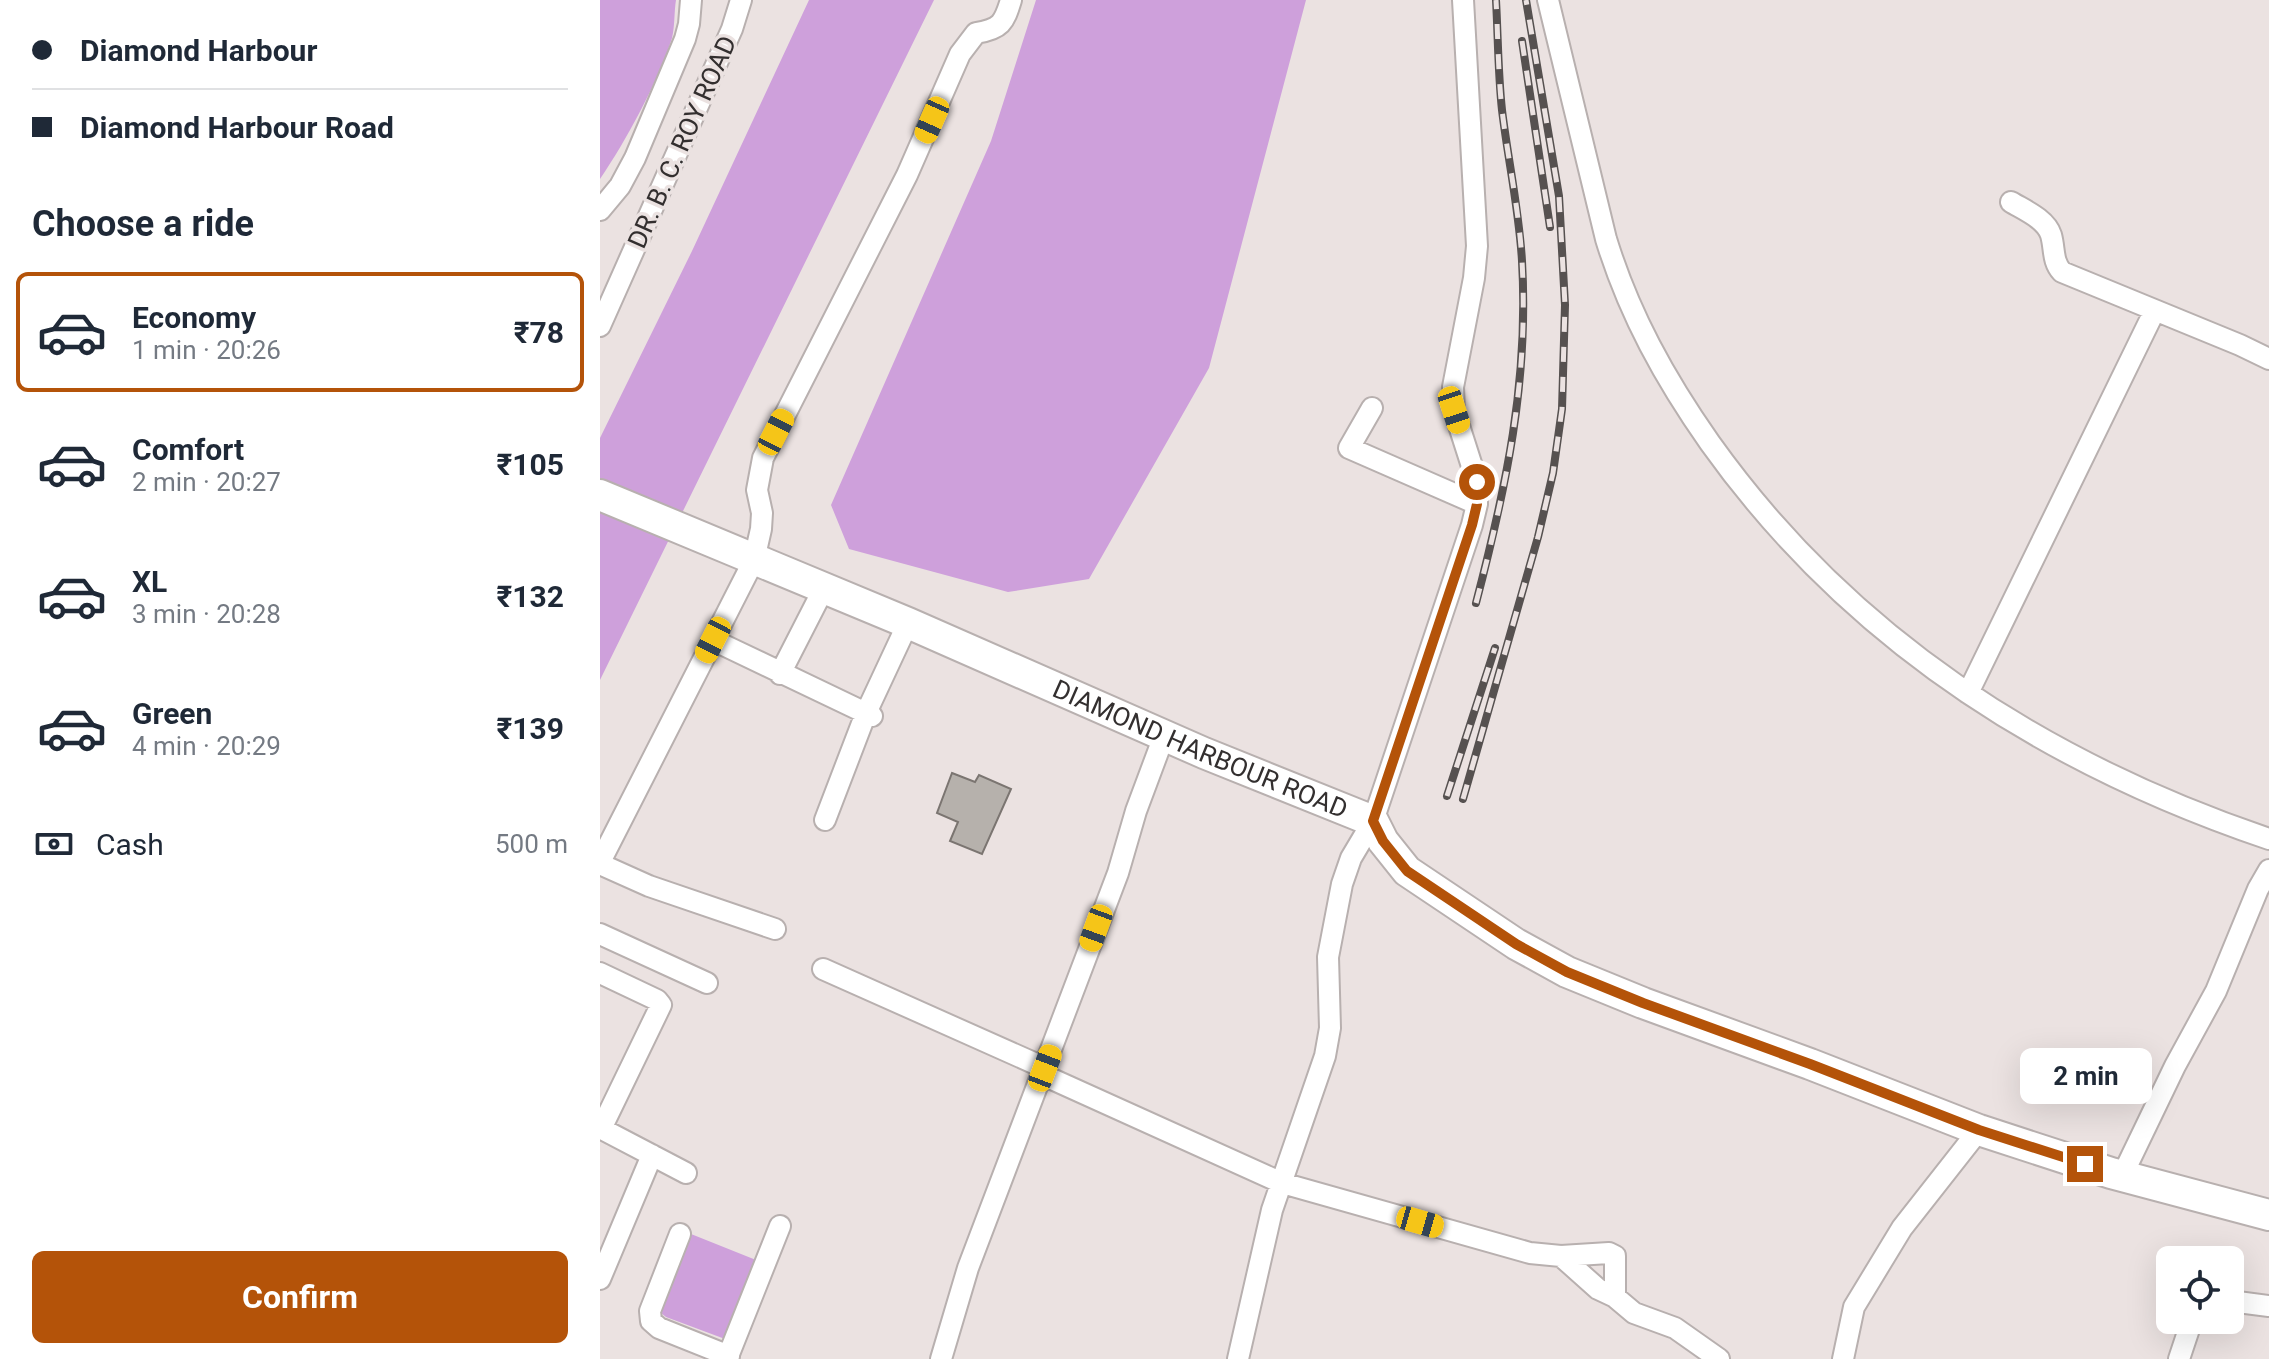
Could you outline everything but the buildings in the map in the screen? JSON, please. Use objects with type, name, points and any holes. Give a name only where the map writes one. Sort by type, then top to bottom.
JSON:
[{"type":"highway","name":"DIAMOND HARBOUR ROAD","points":[[600,495],[908,623],[1164,736],[1373,821],[1383,841],[1407,871],[1516,944],[1567,972],[1979,1130],[2122,1176],[2269,1215]]},
{"type":"street","points":[[600,210],[620,186],[635,158],[685,39],[691,0]]},
{"type":"street","name":"DR. B. C. ROY ROAD","points":[[602,315],[732,29],[741,0]]},
{"type":"street","points":[[775,929],[649,886],[600,863],[754,560],[761,529],[762,513],[757,490],[763,458],[907,175],[960,54],[976,33],[993,30],[1003,23],[1011,0]]},
{"type":"street","points":[[1238,1359],[1261,1254],[1328,1042],[1331,998],[1328,957],[1342,884],[1351,858],[1373,821],[1477,504],[1477,482],[1454,410],[1453,387],[1474,278],[1477,246],[1463,0]]},
{"type":"street","points":[[1548,0],[1618,277],[1634,318],[1664,374],[1725,464],[1790,544],[1885,633],[1968,693],[2132,785],[2196,814],[2269,839]]},
{"type":"street","points":[[2011,202],[2047,226],[2056,265],[2062,272],[2269,359]]},
{"type":"street","points":[[1968,693],[2154,312]]},
{"type":"street","points":[[1372,408],[1349,448],[1477,504]]},
{"type":"street","points":[[780,674],[824,588]]},
{"type":"street","points":[[825,820],[908,623]]},
{"type":"street","points":[[713,640],[869,714]]},
{"type":"street","points":[[941,1359],[968,1268],[1118,873],[1136,811],[1164,736]]},
{"type":"street","points":[[2122,1176],[2175,1066],[2216,991],[2258,889],[2269,870]]},
{"type":"street","points":[[600,934],[707,983]]},
{"type":"street","points":[[823,969],[1282,1183],[1530,1253],[1561,1256],[1609,1253],[1615,1256],[1615,1297]]},
{"type":"street","points":[[600,973],[657,1000],[661,1005],[600,1129],[686,1173]]},
{"type":"street","points":[[1843,1359],[1854,1307],[1902,1228],[1979,1130]]},
{"type":"street","points":[[600,1279],[652,1155]]},
{"type":"street","points":[[680,1234],[650,1311],[651,1321],[659,1328],[728,1358],[780,1226]]},
{"type":"street","points":[[1561,1256],[1598,1289],[1615,1297],[1634,1313],[1675,1328],[1719,1359]]},
{"type":"street","points":[[2244,1303],[2269,1306]]},
{"type":"street","points":[[2179,1359],[2187,1334]]},
{"type":"shaded area","points":[[600,0],[676,0],[672,38],[650,92],[600,179]]},
{"type":"shaded area","points":[[809,0],[934,0],[600,680],[600,438],[692,251]]},
{"type":"shaded area","points":[[1036,0],[1306,0],[1209,368],[1089,579],[1008,592],[849,549],[831,505],[991,141]]},
{"type":"shaded area","points":[[691,1234],[756,1260],[725,1339],[661,1313]]},
{"type":"railway","points":[[1476,603],[1506,476],[1522,349],[1522,261],[1502,110],[1496,0]]},
{"type":"railway","points":[[1463,799],[1538,537],[1553,473],[1562,409],[1565,305],[1559,196],[1526,0]]},
{"type":"railway","points":[[1522,41],[1550,227]]},
{"type":"railway","points":[[1447,796],[1495,648]]},
{"type":"route","points":[[1477,482],[1477,504],[1472,525],[1373,821],[1383,841],[1407,871],[1516,944],[1567,972],[1979,1130],[2085,1164]]}]
